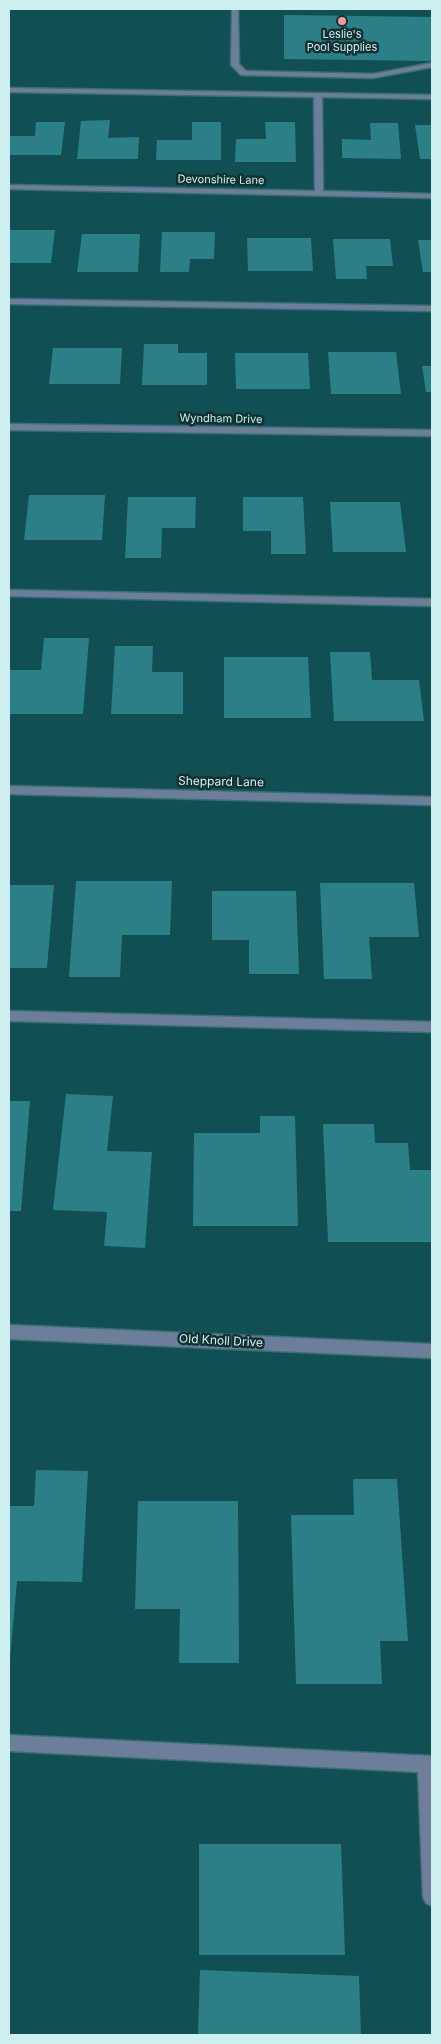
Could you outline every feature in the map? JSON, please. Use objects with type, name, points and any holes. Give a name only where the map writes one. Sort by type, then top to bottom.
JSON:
[{"type":"street","points":[[235,9],[236,65],[244,73],[373,76],[432,65]]},
{"type":"street","points":[[9,90],[432,97]]},
{"type":"street","points":[[318,96],[320,194]]},
{"type":"street","name":"Devonshire Lane","points":[[9,187],[432,196]]},
{"type":"street","points":[[9,301],[432,309]]},
{"type":"street","name":"Wyndham Drive","points":[[9,427],[432,433]]},
{"type":"street","points":[[9,593],[432,603]]},
{"type":"street","name":"Sheppard Lane","points":[[9,790],[432,801]]},
{"type":"street","points":[[9,1016],[432,1027]]},
{"type":"street","name":"Old Knoll Drive","points":[[9,1332],[432,1351]]},
{"type":"street","points":[[9,1743],[429,1764],[432,1897]]},
{"type":"building","points":[[284,15],[432,17],[432,61],[284,59]]},
{"type":"building","points":[[110,120],[108,138],[139,137],[138,159],[77,159],[81,121]]},
{"type":"building","points":[[36,122],[65,122],[61,155],[9,155],[9,136],[35,136]]},
{"type":"building","points":[[192,122],[221,122],[221,160],[156,160],[157,140],[192,140]]},
{"type":"building","points":[[265,122],[295,122],[296,162],[235,162],[236,139],[266,139]]},
{"type":"building","points":[[370,123],[398,123],[401,159],[342,158],[342,139],[371,140]]},
{"type":"building","points":[[415,125],[432,125],[432,159],[420,159]]},
{"type":"building","points":[[9,230],[55,230],[51,263],[9,263]]},
{"type":"building","points":[[162,232],[215,232],[214,259],[190,259],[189,272],[160,272]]},
{"type":"building","points":[[82,234],[140,234],[138,272],[77,272]]},
{"type":"building","points":[[247,238],[311,238],[313,271],[248,271]]},
{"type":"building","points":[[333,239],[390,239],[393,266],[366,266],[367,279],[336,279]]},
{"type":"building","points":[[418,240],[432,240],[432,272],[423,272]]},
{"type":"building","points":[[144,344],[178,344],[178,353],[207,353],[207,385],[142,385]]},
{"type":"building","points":[[53,348],[122,348],[120,384],[49,384]]},
{"type":"building","points":[[328,352],[396,352],[401,394],[331,394]]},
{"type":"building","points":[[235,353],[308,353],[310,389],[236,389]]},
{"type":"building","points":[[422,366],[432,366],[432,392],[426,392]]},
{"type":"building","points":[[29,495],[105,495],[102,540],[24,540]]},
{"type":"building","points":[[128,497],[196,497],[195,528],[162,528],[161,558],[125,558]]},
{"type":"building","points":[[243,497],[303,497],[306,554],[271,554],[271,531],[243,531]]},
{"type":"building","points":[[330,502],[400,502],[406,552],[333,552]]},
{"type":"building","points":[[44,638],[89,638],[83,714],[9,714],[9,670],[41,670]]},
{"type":"building","points":[[115,646],[153,646],[152,672],[183,672],[183,714],[111,714]]},
{"type":"building","points":[[330,652],[370,652],[372,680],[419,680],[424,721],[334,721]]},
{"type":"building","points":[[224,657],[308,657],[311,718],[224,718]]},
{"type":"building","points":[[76,881],[172,881],[170,935],[122,935],[120,977],[69,977]]},
{"type":"building","points":[[320,883],[414,883],[419,937],[369,937],[372,979],[324,979]]},
{"type":"building","points":[[9,885],[54,885],[47,968],[9,968]]},
{"type":"building","points":[[212,891],[296,891],[299,974],[249,974],[249,940],[212,940]]},
{"type":"building","points":[[66,1094],[113,1096],[107,1151],[152,1152],[145,1248],[104,1246],[107,1212],[53,1210]]},
{"type":"building","points":[[9,1101],[30,1101],[21,1211],[9,1211]]},
{"type":"building","points":[[260,1116],[295,1116],[298,1226],[193,1226],[194,1133],[260,1133]]},
{"type":"building","points":[[323,1124],[374,1124],[375,1143],[408,1143],[410,1170],[432,1170],[432,1242],[328,1242]]},
{"type":"building","points":[[36,1470],[88,1471],[82,1582],[17,1581],[9,1671],[9,1506],[34,1506]]},
{"type":"building","points":[[353,1479],[397,1479],[408,1641],[380,1641],[382,1684],[296,1684],[291,1515],[354,1515]]},
{"type":"building","points":[[138,1501],[238,1501],[239,1663],[179,1663],[180,1609],[135,1609]]},
{"type":"building","points":[[199,1844],[341,1844],[345,1955],[199,1955]]},
{"type":"building","points":[[200,1970],[359,1976],[361,2035],[198,2035]]},
{"type":"place","name":"Leslie's Pool Supplies","points":[[342,21]]}]
